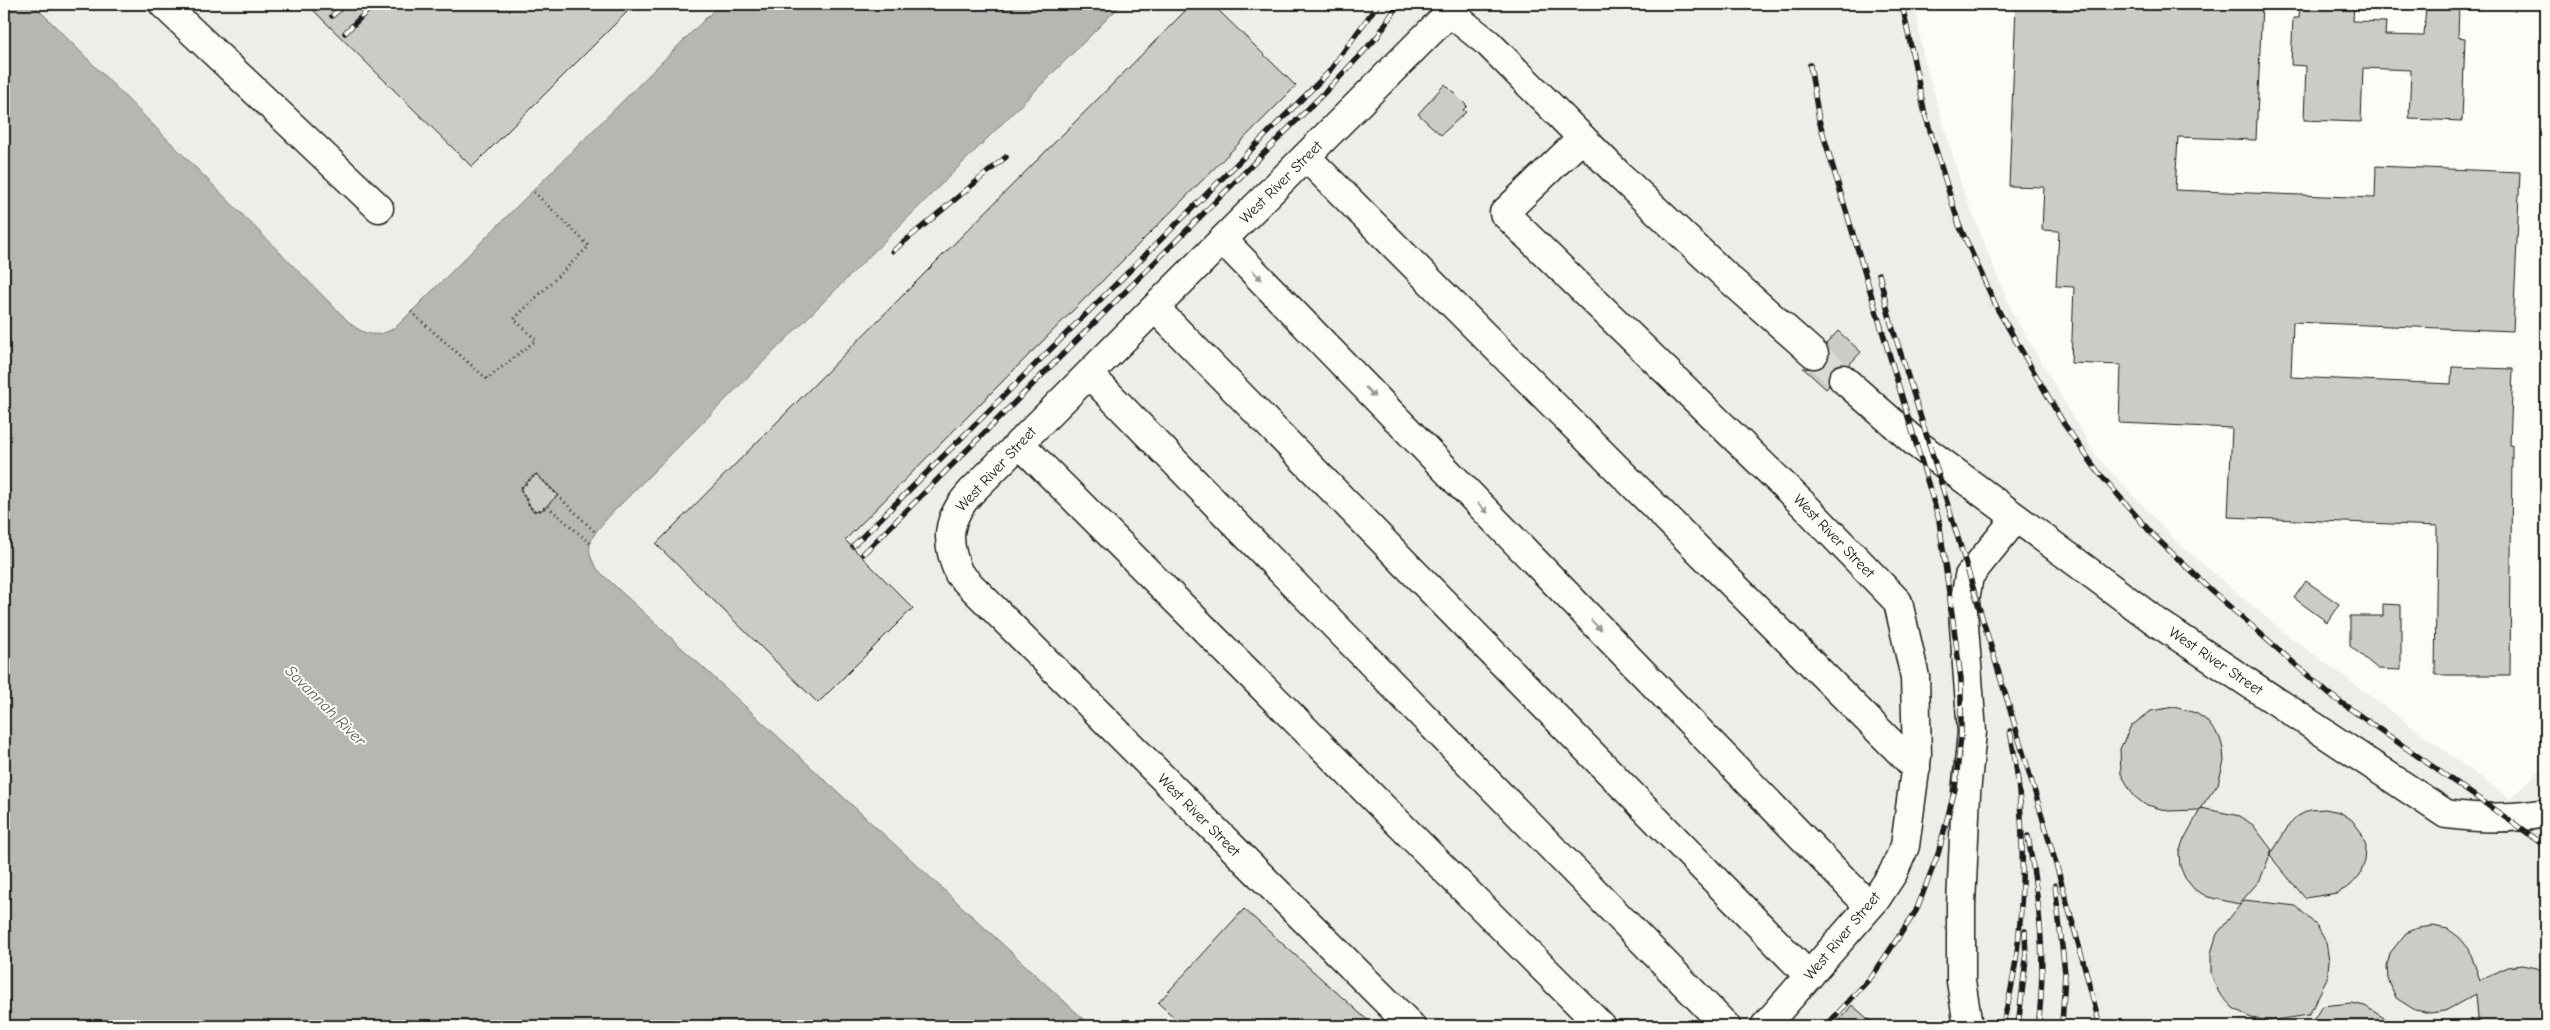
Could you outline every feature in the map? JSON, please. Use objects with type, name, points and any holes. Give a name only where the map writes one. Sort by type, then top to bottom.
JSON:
[{"type":"street","points":[[163,4],[379,208]]},
{"type":"street","name":"West River Street","points":[[1411,1026],[959,574],[951,555],[950,526],[957,507],[1453,8],[1582,138],[1726,277],[1814,354]]},
{"type":"street","name":"West River Street","points":[[1582,138],[1504,213],[1806,507],[1898,602],[1915,676],[1916,768],[1905,846],[1893,873],[1869,906],[1765,1026]]},
{"type":"street","points":[[1306,157],[1916,768]]},
{"type":"street","points":[[1223,240],[1869,906]]},
{"type":"street","points":[[1155,308],[1809,976]]},
{"type":"street","points":[[1089,374],[1726,1026]]},
{"type":"street","name":"West River Street","points":[[1843,379],[1917,444],[2158,622],[2446,814],[2476,818],[2508,819],[2546,814]]},
{"type":"street","points":[[1019,443],[1601,1026]]},
{"type":"street","points":[[1968,1026],[1961,981],[1961,905],[1966,793],[1972,732],[1963,612],[1969,576],[2016,518]]},
{"type":"path","points":[[411,312],[487,379],[536,340],[514,319],[588,246],[532,191]]},
{"type":"path","points":[[590,543],[547,506],[542,510],[533,511],[520,489],[536,474],[595,532]]},
{"type":"shaded area","points":[[33,4],[720,4],[398,325],[387,333],[375,335],[362,332],[351,324]]},
{"type":"shaded area","points":[[1122,4],[1915,4],[1923,55],[1962,188],[2012,312],[2096,456],[2180,545],[2286,634],[2510,799],[2546,764],[2546,1026],[1091,1026],[602,574],[592,562],[589,547],[593,534],[615,510]]},
{"type":"water","name":"Savannah River","points":[[4,4],[33,4],[351,324],[363,331],[380,334],[398,325],[720,4],[1122,4],[615,510],[596,532],[590,547],[590,556],[602,574],[1091,1026],[4,1026]]},
{"type":"building","points":[[307,4],[635,4],[472,167]]},
{"type":"building","points":[[1192,4],[1212,4],[1296,86],[845,540],[913,608],[818,703],[656,544]]},
{"type":"building","points":[[2016,4],[2262,4],[2256,140],[2178,137],[2175,190],[2375,198],[2376,166],[2520,172],[2513,331],[2293,322],[2291,377],[2451,384],[2452,367],[2513,369],[2510,445],[2512,445],[2510,675],[2435,675],[2437,526],[2228,517],[2232,428],[2119,423],[2121,365],[2071,363],[2074,287],[2056,286],[2059,231],[2042,230],[2044,187],[2009,186]]},
{"type":"building","points":[[2300,4],[2354,4],[2353,21],[2386,22],[2385,35],[2424,36],[2426,4],[2459,4],[2458,37],[2465,38],[2462,121],[2409,119],[2411,70],[2363,68],[2361,122],[2304,120],[2306,66],[2291,65],[2293,18],[2299,18]]},
{"type":"building","points":[[1445,84],[1467,106],[1463,110],[1466,112],[1441,135],[1418,114]]},
{"type":"building","points":[[1838,331],[1861,352],[1849,365],[1838,364],[1832,368],[1828,376],[1829,386],[1826,389],[1803,368],[1818,369],[1825,365],[1829,357],[1826,344]]},
{"type":"building","points":[[536,474],[558,495],[542,510],[533,511],[520,489]]},
{"type":"building","points":[[2306,581],[2339,604],[2327,622],[2294,598]]},
{"type":"building","points":[[2383,604],[2401,605],[2401,670],[2378,669],[2350,646],[2350,616],[2383,616]]},
{"type":"building","points":[[2174,707],[2196,713],[2206,720],[2220,738],[2223,749],[2224,761],[2218,784],[2199,810],[2168,811],[2144,804],[2134,796],[2121,774],[2120,749],[2131,726],[2151,711]]},
{"type":"building","points":[[2201,808],[2240,816],[2253,825],[2272,850],[2260,880],[2239,904],[2208,897],[2195,890],[2185,878],[2180,866],[2179,853],[2183,841]]},
{"type":"building","points":[[2325,809],[2340,812],[2352,820],[2361,832],[2366,846],[2365,861],[2360,875],[2350,886],[2337,893],[2305,898],[2270,856],[2289,825],[2298,816],[2310,810]]},
{"type":"building","points":[[2244,900],[2296,906],[2317,926],[2326,942],[2329,961],[2327,979],[2309,1015],[2269,1021],[2251,1018],[2233,1008],[2219,993],[2211,974],[2211,953],[2217,934]]},
{"type":"building","points":[[1244,909],[1374,1026],[1184,1026],[1158,1003]]},
{"type":"building","points":[[2433,926],[2448,929],[2460,938],[2469,949],[2480,980],[2508,967],[2523,965],[2537,968],[2546,974],[2546,1026],[2481,1026],[2478,1018],[2476,994],[2445,1011],[2430,1013],[2415,1010],[2396,998],[2388,979],[2387,966],[2390,953],[2406,933],[2418,928]]},
{"type":"building","points":[[2351,1003],[2365,1006],[2397,1026],[2310,1026],[2322,1006]]},
{"type":"building","points":[[1852,1005],[1876,1026],[1834,1026]]},
{"type":"tunnel","points":[[1814,354],[1843,379]]},
{"type":"railway","points":[[332,16],[345,4]]},
{"type":"railway","points":[[345,33],[374,4]]},
{"type":"railway","points":[[853,546],[1328,73],[1378,4]]},
{"type":"railway","points":[[863,554],[1336,81],[1378,36],[1398,4]]},
{"type":"railway","points":[[1902,4],[1925,114],[1959,225],[1998,310],[2064,424],[2098,472],[2153,535],[2213,592],[2329,694],[2546,846]]},
{"type":"railway","points":[[1810,65],[1819,120],[1939,520],[1961,679],[1961,736],[1955,789],[1938,854],[1916,911],[1873,975],[1826,1026]]},
{"type":"railway","points":[[893,251],[1006,157]]},
{"type":"railway","points":[[1879,274],[1891,323],[2038,803],[2100,1026]]},
{"type":"railway","points":[[2002,1026],[2016,957],[2022,879],[2020,802],[2010,731]]},
{"type":"railway","points":[[2028,836],[2038,907],[2042,954],[2041,1001],[2038,1026]]},
{"type":"railway","points":[[2055,885],[2065,973],[2062,1026]]},
{"type":"railway","points":[[2018,1026],[2026,959],[2025,931]]}]
